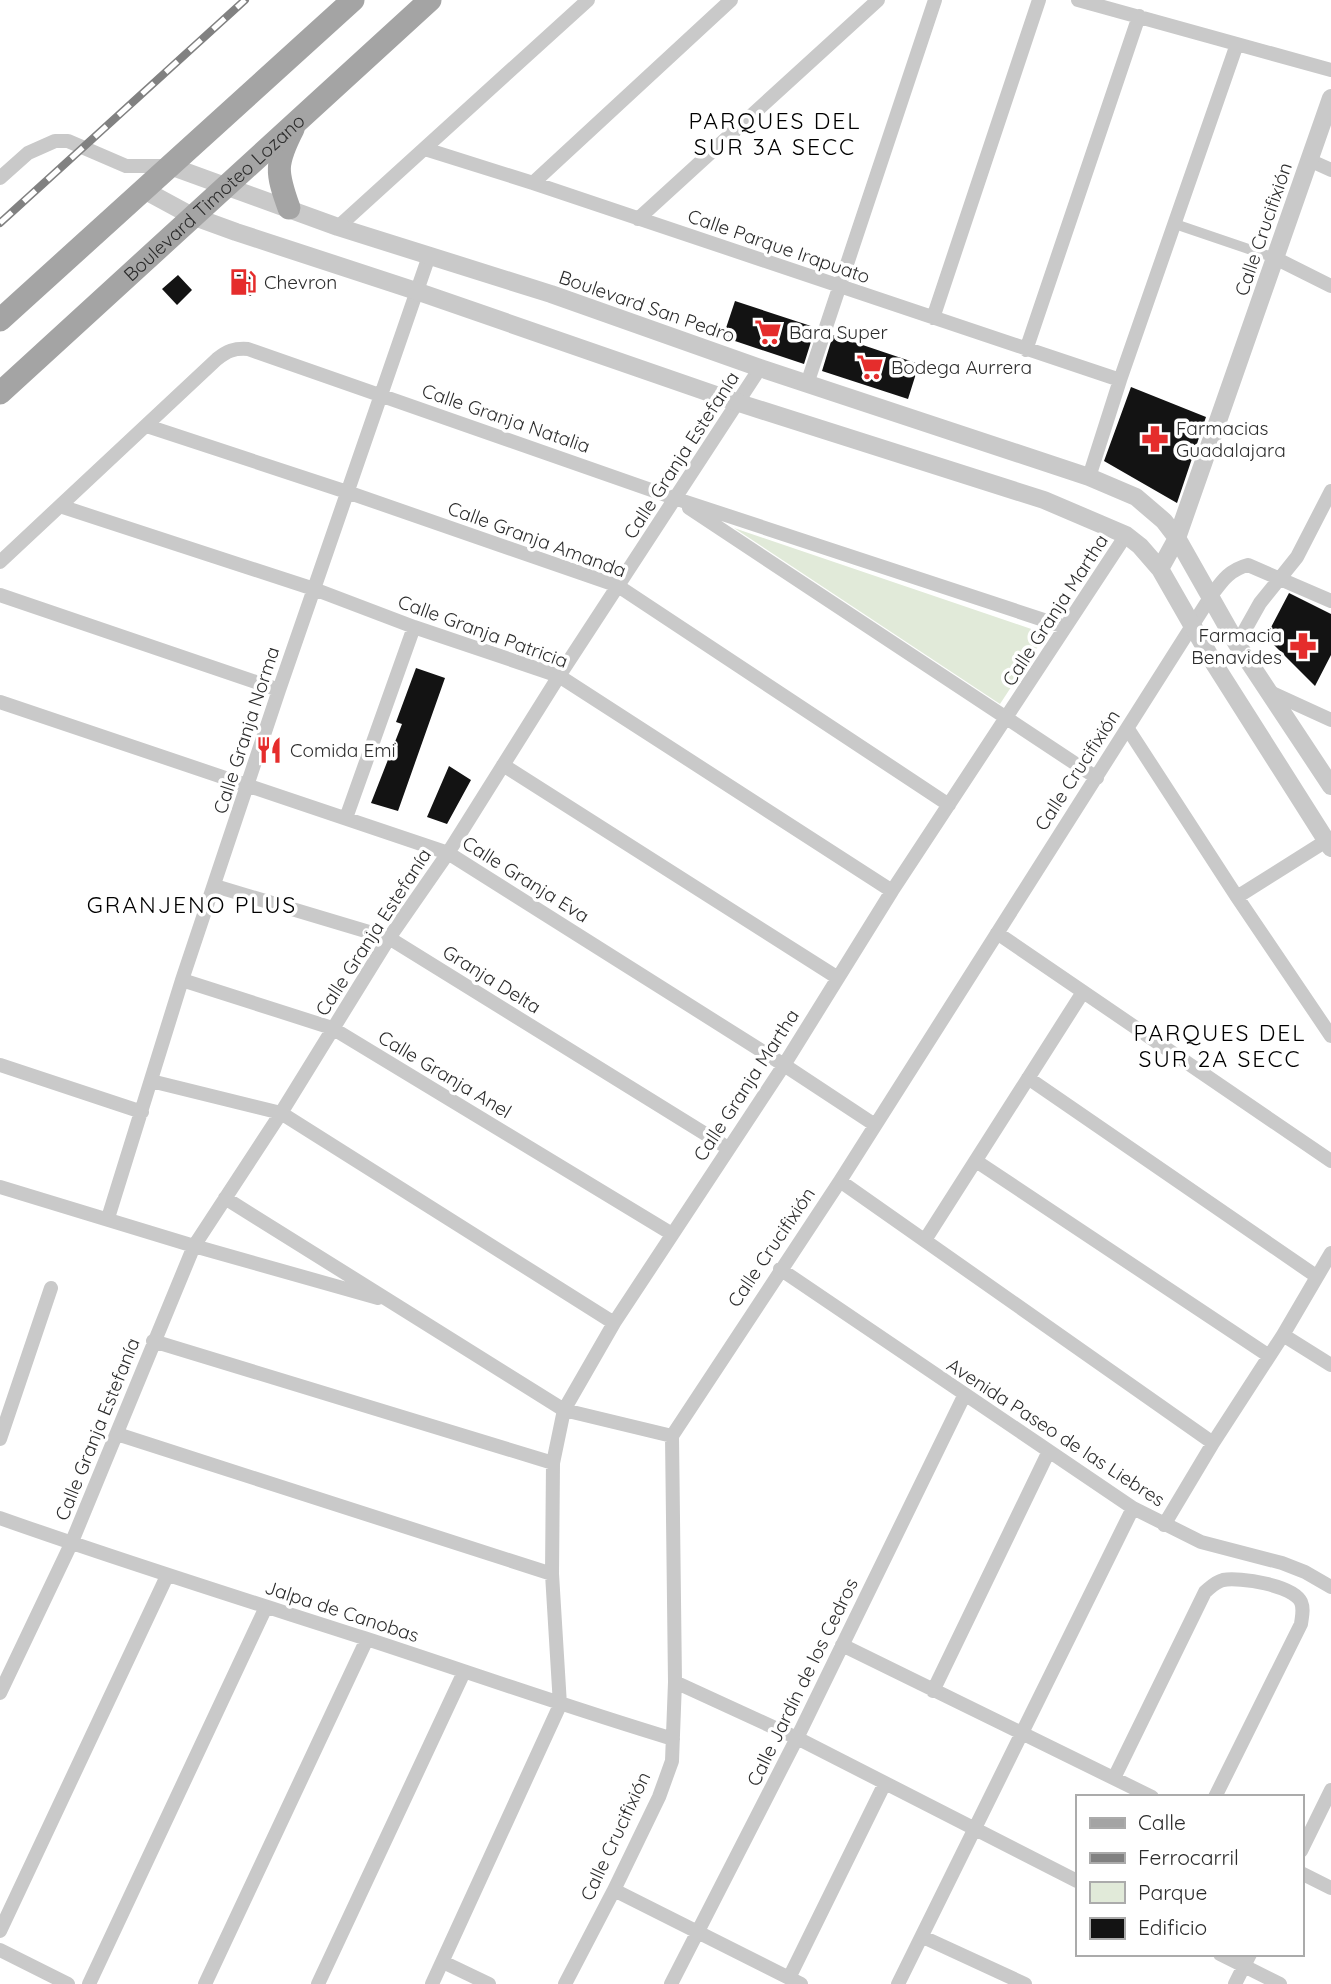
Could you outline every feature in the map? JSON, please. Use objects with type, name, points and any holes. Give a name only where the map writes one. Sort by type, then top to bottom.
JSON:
[{"type":"main road","points":[[0,320],[353,0]]},
{"type":"main road","name":"Boulevard Timoteo Lozano","points":[[0,393],[430,0]]},
{"type":"main road","points":[[289,208],[278,179],[279,167],[281,152],[297,120]]},
{"type":"street","points":[[338,227],[588,0]]},
{"type":"street","points":[[533,183],[731,0]]},
{"type":"street","points":[[638,219],[878,0]]},
{"type":"street","points":[[807,384],[837,286],[934,0]]},
{"type":"street","points":[[933,318],[1039,0]]},
{"type":"street","points":[[1078,0],[1331,70]]},
{"type":"street","points":[[1026,350],[1139,16]]},
{"type":"street","points":[[1089,477],[1237,44]]},
{"type":"street","name":"Calle Crucifixión","points":[[1160,569],[1177,538],[1331,98]]},
{"type":"street","points":[[0,178],[28,153],[55,141],[68,141],[126,166],[170,166]]},
{"type":"street","name":"Calle Parque Irapuato","points":[[425,149],[1120,380]]},
{"type":"street","points":[[1309,160],[1331,170]]},
{"type":"street","points":[[126,166],[144,190],[192,216],[739,403],[1044,500],[1126,536],[1140,545],[1160,569],[1215,665],[1329,845],[1237,897]]},
{"type":"street","name":"Boulevard San Pedro","points":[[170,166],[338,227],[551,294],[807,384],[1089,477],[1142,501],[1164,521],[1177,538],[1237,644],[1331,786]]},
{"type":"street","points":[[1175,224],[1275,258],[1331,286]]},
{"type":"street","name":"Calle Granja Norma","points":[[108,1218],[182,980],[247,785],[429,256]]},
{"type":"street","name":"Calle Granja Natalia","points":[[0,562],[217,359],[236,348],[248,349],[674,498],[1065,627]]},
{"type":"street","name":"Calle Granja Estefanía","points":[[0,1693],[71,1544],[194,1246],[559,676],[761,368]]},
{"type":"street","name":"Calle Granja Amanda","points":[[147,426],[618,586],[949,805]]},
{"type":"street","points":[[1237,644],[1260,603],[1297,557],[1331,491]]},
{"type":"street","points":[[674,498],[1097,778]]},
{"type":"street","name":"Calle Granja Patricia","points":[[60,506],[314,589],[414,627],[559,676],[892,891]]},
{"type":"street","name":"Calle Granja Martha","points":[[560,1705],[552,1574],[553,1463],[564,1410],[614,1323],[784,1065],[892,891],[1126,536]]},
{"type":"street","name":"Calle Crucifixión","points":[[567,1983],[667,1777],[673,1739],[675,1682],[672,1436],[840,1181],[1211,596],[1228,574],[1236,568],[1248,565],[1331,601]]},
{"type":"street","points":[[0,595],[279,690]]},
{"type":"street","points":[[346,818],[414,627]]},
{"type":"street","points":[[1268,691],[1331,720]]},
{"type":"street","name":"Calle Granja Eva","points":[[0,702],[448,853],[875,1125]]},
{"type":"street","points":[[1128,729],[1331,1035]]},
{"type":"street","points":[[503,765],[838,978]]},
{"type":"street","name":"Granja Delta","points":[[215,886],[390,938],[728,1148]]},
{"type":"street","points":[[997,933],[1331,1161]]},
{"type":"street","name":"Calle Granja Anel","points":[[182,980],[332,1028],[672,1234]]},
{"type":"street","points":[[925,1240],[1083,992]]},
{"type":"street","points":[[0,1065],[142,1112]]},
{"type":"street","points":[[1028,1078],[1316,1276]]},
{"type":"street","points":[[151,1081],[281,1113],[614,1323]]},
{"type":"street","points":[[976,1161],[1269,1356]]},
{"type":"street","points":[[840,1181],[1213,1443]]},
{"type":"street","points":[[0,1187],[397,1304]]},
{"type":"street","points":[[225,1198],[564,1410],[672,1436]]},
{"type":"street","points":[[1164,1525],[1331,1253]]},
{"type":"street","name":"Avenida Paseo de las Liebres","points":[[780,1269],[1048,1453],[1133,1508],[1164,1525],[1223,1550],[1282,1563],[1331,1587]]},
{"type":"street","points":[[0,1439],[51,1288]]},
{"type":"street","points":[[1283,1335],[1331,1365]]},
{"type":"street","points":[[153,1341],[553,1463]]},
{"type":"street","name":"Calle Jardín de los Cedros","points":[[671,1984],[797,1738],[964,1396]]},
{"type":"street","points":[[117,1434],[552,1574]]},
{"type":"street","points":[[933,1691],[1048,1453]]},
{"type":"street","points":[[898,1984],[1133,1508]]},
{"type":"street","name":"Jalpa de Canobas","points":[[0,1518],[167,1576],[367,1639],[560,1705],[673,1739]]},
{"type":"street","points":[[0,1931],[167,1576]]},
{"type":"street","points":[[1114,1778],[1205,1592],[1222,1580],[1273,1586],[1295,1595],[1303,1612],[1301,1624],[1215,1795]]},
{"type":"street","points":[[89,1984],[267,1607]]},
{"type":"street","points":[[205,1984],[367,1639]]},
{"type":"street","points":[[842,1645],[1148,1795]]},
{"type":"street","points":[[318,1984],[464,1672]]},
{"type":"street","points":[[675,1682],[797,1738],[1076,1880]]},
{"type":"street","points":[[432,1984],[560,1705]]},
{"type":"street","points":[[614,1890],[795,1981],[885,1783]]},
{"type":"street","points":[[1303,1847],[1331,1790]]},
{"type":"street","points":[[1303,1874],[1331,1888]]},
{"type":"street","points":[[923,1937],[1025,1984]]},
{"type":"street","points":[[0,1950],[68,1984]]},
{"type":"street","points":[[1229,1956],[1247,1960],[1280,1984]]},
{"type":"street","points":[[1235,1984],[1247,1960]]},
{"type":"street","points":[[443,1962],[489,1984]]},
{"type":"green space","points":[[734,528],[1046,634],[1000,704]]},
{"type":"building","name":"Chevron","points":[[235,269],[256,275],[251,296],[229,290]]},
{"type":"building","points":[[178,275],[192,290],[177,305],[162,289]]},
{"type":"building","name":"Bara Super","points":[[735,301],[814,327],[804,364],[723,337]]},
{"type":"building","name":"Bodega Aurrera","points":[[833,335],[919,364],[908,399],[822,371]]},
{"type":"building","name":"Farmacias Guadalajara","points":[[1131,387],[1206,417],[1177,503],[1104,461]]},
{"type":"building","name":"Farmacia Benavides","points":[[1289,593],[1331,614],[1331,655],[1315,686],[1266,637]]},
{"type":"building","points":[[416,668],[445,678],[398,811],[371,803],[402,724],[396,722]]},
{"type":"building","points":[[449,766],[471,780],[447,824],[427,817]]},
{"type":"railway","points":[[0,223],[245,0]]},
{"type":"place","name":"Chevron","points":[[243,282]]},
{"type":"place","name":"Bara Super","points":[[768,332]]},
{"type":"place","name":"Bodega Aurrera","points":[[870,367]]},
{"type":"place","name":"Farmacias Guadalajara","points":[[1155,439]]},
{"type":"place","name":"Farmacia Benavides","points":[[1303,646]]},
{"type":"place","name":"Comida Emi","points":[[269,750]]},
{"type":"district","name":"PARQUES DEL SUR 3A SECC","points":[[775,134]]},
{"type":"district","name":"GRANJENO PLUS","points":[[192,905]]},
{"type":"district","name":"PARQUES DEL SUR 2A SECC","points":[[1220,1046]]}]
